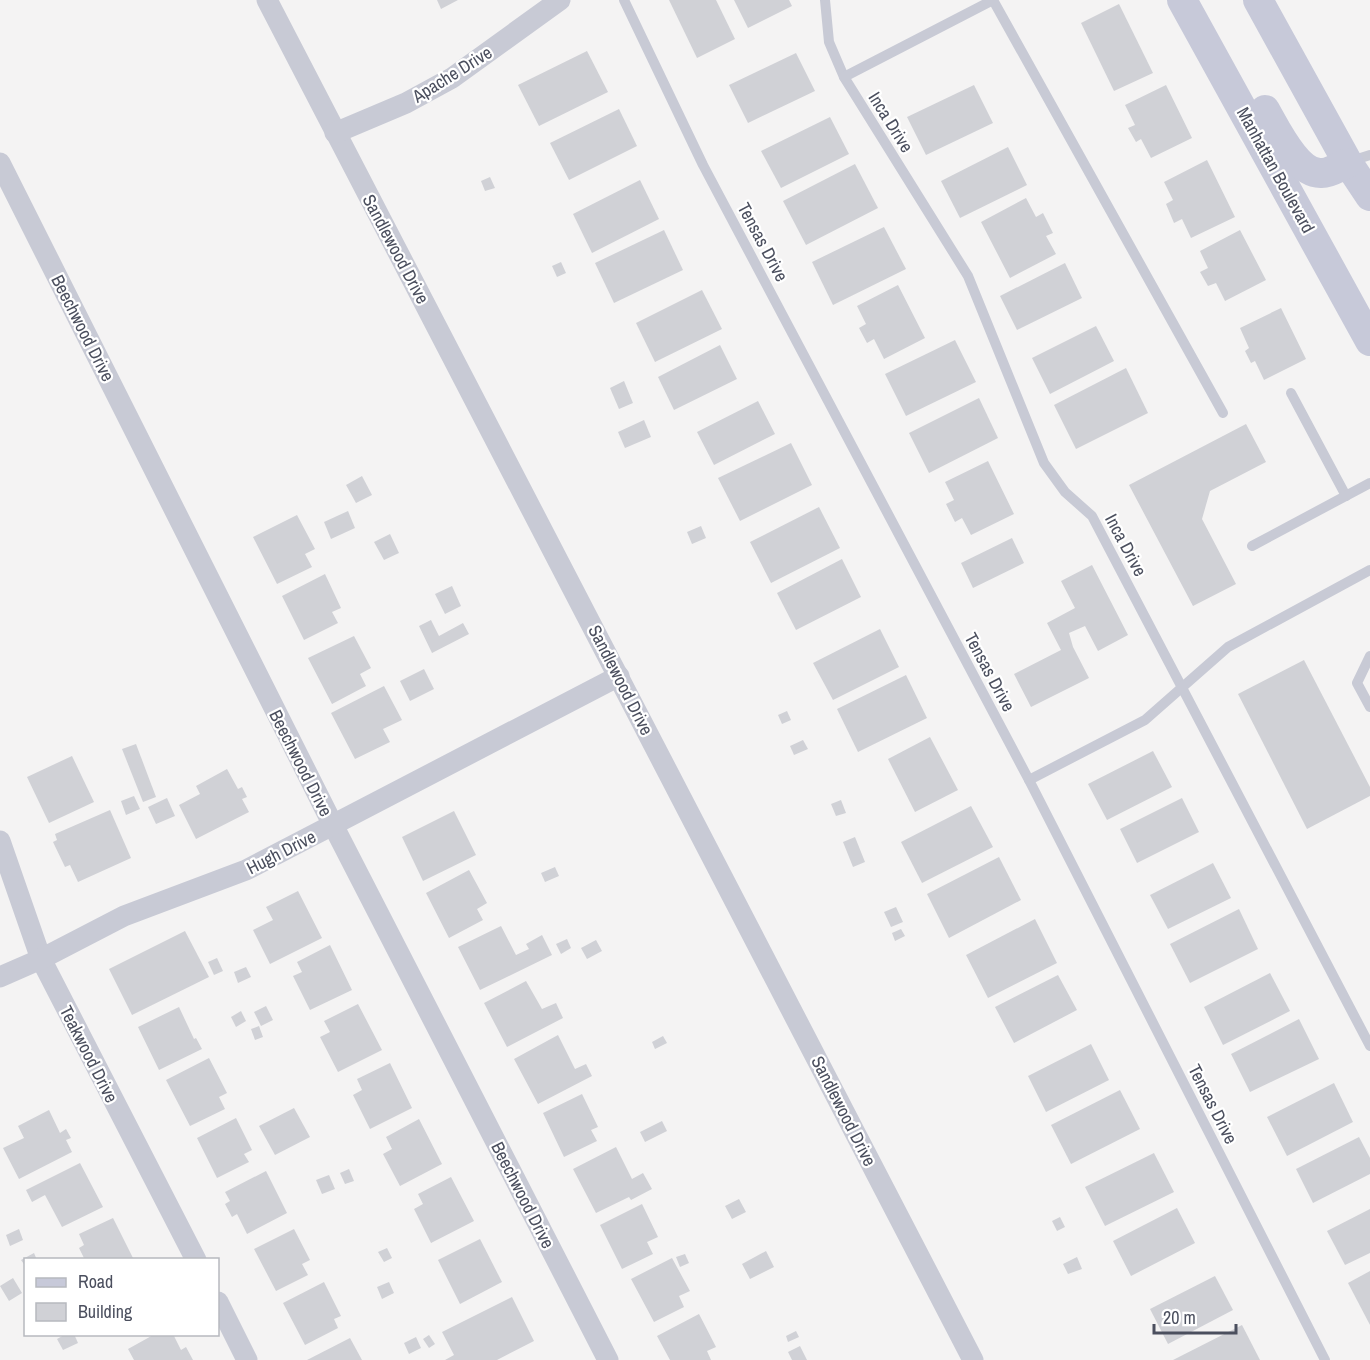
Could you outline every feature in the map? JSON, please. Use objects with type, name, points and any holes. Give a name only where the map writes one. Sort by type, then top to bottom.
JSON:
[{"type":"street","name":"Sandlewood Drive","points":[[267,0],[973,1360]]},
{"type":"street","name":"Apache Drive","points":[[335,132],[405,103],[452,78],[560,0]]},
{"type":"street","points":[[1258,0],[1359,159],[1370,196]]},
{"type":"street","points":[[1182,1],[1207,11],[1293,156],[1307,170],[1320,174],[1359,159]]},
{"type":"street","name":"Manhattan Boulevard","points":[[1182,1],[1370,340]]},
{"type":"street","name":"Beechwood Drive","points":[[0,163],[333,825],[608,1360]]},
{"type":"street","name":"Hugh Drive","points":[[0,977],[41,959],[124,916],[246,870],[619,676]]},
{"type":"street","name":"Teakwood Drive","points":[[0,841],[41,959],[195,1258]]},
{"type":"street","points":[[219,1304],[247,1360]]},
{"type":"lane","name":"Tensas Drive","points":[[624,0],[703,165],[1029,780],[1325,1360]]},
{"type":"lane","name":"Inca Drive","points":[[825,0],[829,42],[844,77],[968,276],[1044,463],[1065,492],[1092,516],[1370,1046]]},
{"type":"lane","points":[[844,77],[993,0],[1223,412]]},
{"type":"lane","points":[[1291,393],[1346,496]]},
{"type":"lane","points":[[1252,546],[1370,483]]},
{"type":"lane","points":[[1029,780],[1145,720],[1228,647],[1370,570]]},
{"type":"lane","points":[[1370,656],[1357,683],[1370,707]]},
{"type":"building","points":[[437,0],[458,0],[441,9]]},
{"type":"building","points":[[669,0],[716,0],[735,39],[697,58]]},
{"type":"building","points":[[734,0],[789,0],[792,6],[748,28]]},
{"type":"building","points":[[1119,4],[1153,73],[1114,91],[1081,23]]},
{"type":"building","points":[[587,51],[608,92],[539,126],[518,85]]},
{"type":"building","points":[[796,53],[815,91],[748,123],[729,85]]},
{"type":"building","points":[[974,85],[993,123],[926,155],[907,117]]},
{"type":"building","points":[[1166,85],[1192,138],[1151,158],[1141,139],[1136,142],[1128,128],[1135,125],[1125,105]]},
{"type":"building","points":[[619,109],[637,146],[569,180],[550,143]]},
{"type":"building","points":[[830,117],[849,154],[781,188],[761,151]]},
{"type":"building","points":[[1008,147],[1027,185],[960,218],[941,181]]},
{"type":"building","points":[[1207,160],[1235,217],[1191,238],[1182,219],[1174,223],[1166,204],[1173,200],[1164,182]]},
{"type":"building","points":[[855,164],[878,208],[806,245],[783,201]]},
{"type":"building","points":[[490,177],[495,188],[485,191],[481,181]]},
{"type":"building","points":[[640,180],[659,219],[592,253],[573,214]]},
{"type":"building","points":[[1026,198],[1036,217],[1043,213],[1053,233],[1046,236],[1056,254],[1010,278],[981,222]]},
{"type":"building","points":[[884,227],[906,269],[833,305],[812,262]]},
{"type":"building","points":[[664,230],[683,270],[614,303],[595,263]]},
{"type":"building","points":[[1240,230],[1266,280],[1225,301],[1216,283],[1208,286],[1200,272],[1208,268],[1200,251]]},
{"type":"building","points":[[561,262],[566,273],[557,277],[552,266]]},
{"type":"building","points":[[1065,263],[1082,298],[1017,330],[1000,296]]},
{"type":"building","points":[[898,285],[925,338],[884,359],[874,339],[867,343],[859,328],[866,324],[857,306]]},
{"type":"building","points":[[702,290],[722,329],[655,362],[636,323]]},
{"type":"building","points":[[1281,308],[1306,359],[1264,380],[1255,361],[1251,363],[1245,351],[1249,348],[1240,328]]},
{"type":"building","points":[[1096,326],[1114,361],[1050,394],[1032,358]]},
{"type":"building","points":[[955,340],[976,382],[906,416],[885,374]]},
{"type":"building","points":[[720,345],[737,379],[674,410],[658,377]]},
{"type":"building","points":[[1126,368],[1148,413],[1076,449],[1054,405]]},
{"type":"building","points":[[624,381],[633,403],[619,409],[610,388]]},
{"type":"building","points":[[979,398],[998,438],[929,473],[909,433]]},
{"type":"building","points":[[758,401],[775,434],[714,465],[697,432]]},
{"type":"building","points":[[644,420],[651,437],[625,448],[618,432]]},
{"type":"building","points":[[1246,424],[1266,462],[1210,491],[1202,519],[1236,584],[1193,606],[1129,485]]},
{"type":"building","points":[[791,443],[812,485],[740,521],[718,478]]},
{"type":"building","points":[[988,461],[1014,514],[971,535],[962,518],[955,522],[946,504],[954,500],[945,482]]},
{"type":"building","points":[[362,476],[372,495],[356,503],[346,485]]},
{"type":"building","points":[[819,507],[840,548],[771,583],[750,542]]},
{"type":"building","points":[[348,511],[355,528],[331,539],[324,522]]},
{"type":"building","points":[[297,515],[315,549],[305,554],[312,567],[277,584],[253,537]]},
{"type":"building","points":[[701,526],[706,538],[692,544],[687,532]]},
{"type":"building","points":[[390,534],[399,553],[384,560],[374,542]]},
{"type":"building","points":[[1012,538],[1024,563],[973,588],[961,563]]},
{"type":"building","points":[[842,559],[861,597],[796,630],[777,593]]},
{"type":"building","points":[[1092,565],[1128,635],[1098,651],[1085,626],[1069,633],[1073,647],[1089,678],[1031,707],[1014,674],[1061,650],[1047,623],[1075,608],[1061,581]]},
{"type":"building","points":[[325,574],[341,608],[332,612],[338,623],[304,640],[282,596]]},
{"type":"building","points":[[452,586],[461,606],[445,614],[435,594]]},
{"type":"building","points":[[431,620],[439,636],[463,623],[469,634],[432,653],[419,626]]},
{"type":"building","points":[[880,629],[899,667],[833,700],[813,663]]},
{"type":"building","points":[[354,636],[371,668],[360,674],[366,686],[332,704],[308,658]]},
{"type":"building","points":[[1304,660],[1370,787],[1370,796],[1307,829],[1238,694]]},
{"type":"building","points":[[424,669],[434,689],[410,701],[400,681]]},
{"type":"building","points":[[906,675],[927,718],[858,752],[837,709]]},
{"type":"building","points":[[384,686],[402,720],[383,729],[390,742],[355,759],[331,713]]},
{"type":"building","points":[[787,711],[791,720],[782,724],[778,715]]},
{"type":"building","points":[[930,737],[958,790],[915,812],[888,759]]},
{"type":"building","points":[[803,740],[808,749],[794,755],[790,746]]},
{"type":"building","points":[[136,744],[156,797],[143,802],[122,749]]},
{"type":"building","points":[[1153,751],[1172,787],[1107,820],[1088,784]]},
{"type":"building","points":[[72,756],[94,802],[49,823],[27,777]]},
{"type":"building","points":[[227,769],[238,789],[242,787],[247,797],[242,799],[249,812],[196,839],[179,805],[200,794],[196,786]]},
{"type":"building","points":[[134,796],[140,809],[126,815],[121,801]]},
{"type":"building","points":[[167,798],[175,816],[156,824],[148,807]]},
{"type":"building","points":[[1182,798],[1199,832],[1137,863],[1120,829]]},
{"type":"building","points":[[841,800],[846,813],[836,816],[831,804]]},
{"type":"building","points":[[971,806],[993,847],[922,883],[901,842]]},
{"type":"building","points":[[110,810],[131,858],[78,882],[70,865],[65,867],[53,842],[57,840],[55,834]]},
{"type":"building","points":[[454,811],[476,855],[423,881],[402,837]]},
{"type":"building","points":[[855,837],[865,862],[853,867],[843,842]]},
{"type":"building","points":[[999,857],[1021,900],[949,938],[927,894]]},
{"type":"building","points":[[1213,863],[1231,898],[1168,929],[1150,895]]},
{"type":"building","points":[[555,867],[559,876],[545,882],[541,873]]},
{"type":"building","points":[[469,870],[487,903],[477,909],[483,920],[449,938],[426,893]]},
{"type":"building","points":[[298,891],[322,938],[270,964],[253,930],[273,920],[266,907]]},
{"type":"building","points":[[896,907],[903,922],[891,927],[884,912]]},
{"type":"building","points":[[1239,909],[1258,949],[1190,983],[1170,944]]},
{"type":"building","points":[[1035,919],[1057,963],[988,998],[966,955]]},
{"type":"building","points":[[501,926],[516,955],[529,949],[526,944],[542,935],[552,955],[480,990],[458,947]]},
{"type":"building","points":[[901,929],[905,936],[895,941],[892,933]]},
{"type":"building","points":[[185,931],[209,977],[132,1015],[109,969]]},
{"type":"building","points":[[567,939],[571,948],[561,954],[556,944]]},
{"type":"building","points":[[596,940],[602,951],[587,959],[581,948]]},
{"type":"building","points":[[330,945],[352,990],[310,1010],[293,976],[302,972],[297,962]]},
{"type":"building","points":[[217,958],[223,971],[214,975],[208,962]]},
{"type":"building","points":[[246,967],[251,977],[238,983],[234,972]]},
{"type":"building","points":[[1270,973],[1290,1011],[1223,1045],[1204,1007]]},
{"type":"building","points":[[1058,975],[1077,1010],[1014,1043],[995,1007]]},
{"type":"building","points":[[526,981],[542,1009],[556,1003],[563,1018],[507,1047],[484,1003]]},
{"type":"building","points":[[358,1004],[382,1050],[338,1072],[320,1037],[330,1032],[324,1021]]},
{"type":"building","points":[[266,1006],[273,1020],[261,1026],[254,1012]]},
{"type":"building","points":[[179,1007],[194,1039],[196,1038],[202,1049],[159,1070],[138,1027]]},
{"type":"building","points":[[241,1011],[246,1021],[236,1027],[231,1017]]},
{"type":"building","points":[[1299,1019],[1319,1059],[1250,1092],[1231,1054]]},
{"type":"building","points":[[259,1026],[263,1037],[255,1040],[251,1029]]},
{"type":"building","points":[[558,1035],[575,1069],[586,1064],[592,1076],[538,1104],[514,1059]]},
{"type":"building","points":[[663,1036],[667,1043],[655,1049],[652,1042]]},
{"type":"building","points":[[1091,1044],[1109,1080],[1046,1112],[1028,1076]]},
{"type":"building","points":[[209,1058],[227,1093],[219,1097],[225,1109],[190,1126],[166,1080]]},
{"type":"building","points":[[390,1063],[412,1108],[370,1129],[353,1095],[362,1090],[357,1079]]},
{"type":"building","points":[[1334,1083],[1353,1122],[1287,1156],[1267,1117]]},
{"type":"building","points":[[1120,1090],[1140,1129],[1071,1164],[1051,1125]]},
{"type":"building","points":[[582,1094],[598,1127],[591,1130],[597,1141],[564,1157],[543,1113]]},
{"type":"building","points":[[294,1108],[310,1137],[275,1155],[259,1126]]},
{"type":"building","points":[[49,1110],[60,1133],[66,1129],[71,1138],[66,1140],[72,1152],[19,1179],[3,1148],[24,1138],[18,1126]]},
{"type":"building","points":[[236,1118],[252,1150],[244,1154],[249,1162],[217,1178],[197,1138]]},
{"type":"building","points":[[419,1119],[442,1164],[400,1186],[383,1154],[392,1149],[386,1137]]},
{"type":"building","points":[[662,1121],[667,1131],[645,1142],[640,1132]]},
{"type":"building","points":[[1359,1137],[1370,1158],[1370,1174],[1313,1203],[1296,1169]]},
{"type":"building","points":[[616,1147],[632,1179],[643,1173],[652,1189],[631,1200],[629,1197],[596,1213],[573,1169]]},
{"type":"building","points":[[1154,1153],[1174,1192],[1105,1226],[1085,1187]]},
{"type":"building","points":[[80,1163],[103,1207],[62,1227],[45,1195],[32,1202],[26,1190]]},
{"type":"building","points":[[349,1169],[354,1181],[345,1184],[340,1173]]},
{"type":"building","points":[[266,1171],[287,1213],[247,1234],[237,1214],[232,1217],[225,1204],[230,1201],[225,1192]]},
{"type":"building","points":[[329,1175],[335,1189],[322,1194],[316,1180]]},
{"type":"building","points":[[451,1177],[474,1221],[431,1243],[414,1209],[423,1204],[418,1194]]},
{"type":"building","points":[[739,1199],[746,1212],[732,1219],[725,1206]]},
{"type":"building","points":[[642,1204],[658,1237],[647,1242],[653,1254],[622,1269],[600,1225]]},
{"type":"building","points":[[1177,1208],[1195,1243],[1131,1276],[1113,1241]]},
{"type":"building","points":[[1370,1209],[1370,1253],[1345,1265],[1327,1231]]},
{"type":"building","points":[[1060,1217],[1065,1227],[1057,1231],[1052,1221]]},
{"type":"building","points":[[113,1218],[133,1258],[84,1258],[79,1248],[84,1245],[79,1234]]},
{"type":"building","points":[[19,1229],[23,1240],[10,1246],[6,1235]]},
{"type":"building","points":[[294,1229],[310,1260],[302,1264],[308,1275],[276,1291],[254,1249]]},
{"type":"building","points":[[480,1239],[502,1282],[460,1304],[438,1260]]},
{"type":"building","points":[[387,1248],[392,1258],[384,1262],[378,1252]]},
{"type":"building","points":[[766,1251],[774,1267],[750,1279],[742,1264]]},
{"type":"building","points":[[34,1253],[36,1258],[25,1258]]},
{"type":"building","points":[[685,1254],[689,1263],[680,1267],[676,1257]]},
{"type":"building","points":[[1077,1257],[1082,1269],[1068,1274],[1063,1264]]},
{"type":"building","points":[[672,1258],[690,1291],[679,1296],[684,1307],[654,1322],[631,1279]]},
{"type":"building","points":[[1370,1271],[1370,1325],[1348,1283]]},
{"type":"building","points":[[1215,1276],[1233,1310],[1168,1344],[1150,1309]]},
{"type":"building","points":[[13,1278],[22,1293],[9,1301],[0,1286]]},
{"type":"building","points":[[324,1282],[341,1316],[334,1319],[338,1328],[305,1345],[283,1303]]},
{"type":"building","points":[[389,1282],[394,1293],[382,1299],[377,1287]]},
{"type":"building","points":[[512,1297],[534,1341],[497,1360],[445,1360],[454,1355],[442,1332]]},
{"type":"building","points":[[699,1314],[716,1347],[707,1351],[711,1360],[670,1360],[657,1336]]},
{"type":"building","points":[[1242,1325],[1260,1360],[1173,1360]]},
{"type":"building","points":[[796,1331],[799,1337],[788,1342],[786,1336]]},
{"type":"building","points":[[429,1335],[435,1344],[429,1348],[423,1339]]},
{"type":"building","points":[[62,1336],[75,1336],[78,1343],[63,1350],[57,1339]]},
{"type":"building","points":[[151,1336],[174,1336],[181,1350],[186,1347],[193,1360],[134,1360],[128,1349]]},
{"type":"building","points":[[416,1337],[421,1348],[409,1354],[404,1343]]},
{"type":"building","points":[[350,1338],[362,1360],[307,1360]]},
{"type":"building","points":[[800,1346],[807,1360],[792,1360],[788,1352]]}]
